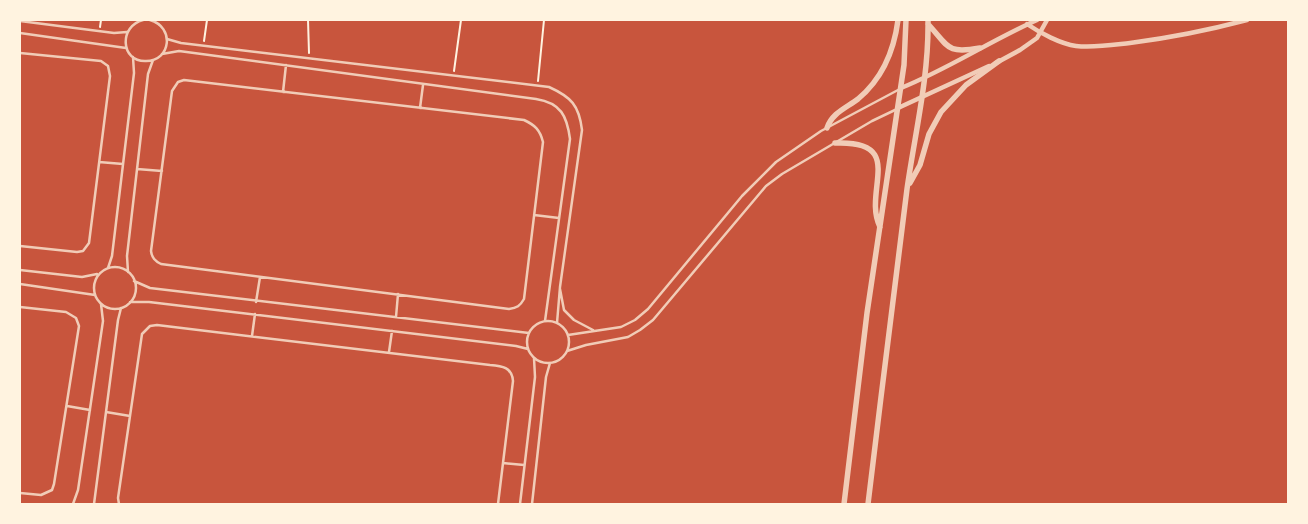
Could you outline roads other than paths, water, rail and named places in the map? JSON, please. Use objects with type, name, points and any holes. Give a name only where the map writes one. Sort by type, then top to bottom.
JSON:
[{"type":"street","points":[[827,128],[834,117],[862,95],[879,75],[889,57],[896,37],[898,20]]},
{"type":"street","points":[[844,504],[867,313],[901,88],[906,20]]},
{"type":"street","points":[[901,88],[924,79],[980,48],[1037,20]]},
{"type":"street","points":[[898,108],[1020,50],[1037,38],[1047,20]]},
{"type":"street","points":[[1027,24],[1040,33],[1074,46],[1109,46],[1152,40],[1247,20]]},
{"type":"street","points":[[928,22],[947,46],[953,50],[963,51],[980,48]]},
{"type":"street","points":[[868,504],[908,187],[922,98],[928,22]]},
{"type":"street","points":[[908,187],[920,165],[929,134],[941,112],[966,85],[999,61]]},
{"type":"street","points":[[835,143],[860,144],[865,146],[874,155],[879,176],[876,215],[881,228]]},
{"type":"lane","points":[[143,20],[134,23],[127,32],[126,37],[126,48],[133,57],[142,61],[153,60],[162,54],[179,51],[546,100],[556,106],[563,113],[568,125],[570,139],[545,321]]},
{"type":"lane","points":[[150,20],[155,21],[163,28],[167,38],[162,54]]},
{"type":"lane","points":[[20,21],[114,33],[127,32]]},
{"type":"lane","points":[[20,33],[126,48]]},
{"type":"lane","points":[[167,38],[181,43],[203,46],[549,87],[562,93],[575,105],[581,116],[582,130],[560,287],[557,322]]},
{"type":"lane","points":[[20,53],[101,61],[108,66],[110,76],[89,243],[83,250],[72,252],[20,246]]},
{"type":"lane","points":[[108,268],[112,256],[134,73],[133,57]]},
{"type":"lane","points":[[128,272],[127,256],[148,74],[153,60]]},
{"type":"lane","points":[[283,92],[286,65]]},
{"type":"lane","points":[[184,80],[283,92],[524,120],[537,128],[543,142],[524,299],[517,308],[509,309],[156,262],[152,257],[151,251],[172,91],[178,82],[184,80]]},
{"type":"lane","points":[[420,108],[423,85]]},
{"type":"lane","points":[[568,335],[621,327],[635,320],[648,309],[742,196],[770,168],[798,145],[901,88]]},
{"type":"lane","points":[[567,351],[586,345],[628,337],[640,330],[653,320],[766,186],[782,174],[872,121],[898,108]]},
{"type":"lane","points":[[99,162],[123,164]]},
{"type":"lane","points":[[137,169],[162,170]]},
{"type":"lane","points":[[534,215],[559,218]]},
{"type":"lane","points":[[20,270],[82,278],[99,274],[108,268],[119,267],[128,272],[134,281],[135,292],[130,302],[121,308],[110,308],[101,304]]},
{"type":"lane","points":[[73,504],[78,490],[103,321],[101,304],[95,295],[94,284],[99,274]]},
{"type":"lane","points":[[256,302],[260,277]]},
{"type":"lane","points":[[134,281],[150,288],[256,302],[529,333]]},
{"type":"lane","points":[[20,284],[95,295]]},
{"type":"lane","points":[[560,287],[564,310],[574,320],[594,331]]},
{"type":"lane","points":[[396,317],[398,294]]},
{"type":"lane","points":[[130,302],[149,302],[392,330],[528,349]]},
{"type":"lane","points":[[20,307],[66,312],[76,318],[78,322],[67,406],[52,490],[41,496],[20,493]]},
{"type":"lane","points":[[94,504],[121,308]]},
{"type":"lane","points":[[252,336],[255,314]]},
{"type":"lane","points":[[545,321],[557,322],[566,330],[568,335],[567,351],[560,359],[544,363],[534,358],[528,349],[527,338],[536,324],[545,321]]},
{"type":"lane","points":[[120,504],[118,498],[142,334],[150,326],[162,325],[503,366],[511,372],[513,381],[498,504]]},
{"type":"lane","points":[[389,352],[392,330]]},
{"type":"lane","points":[[520,504],[535,376],[534,358]]},
{"type":"lane","points":[[532,504],[546,377],[550,363]]},
{"type":"lane","points":[[67,406],[90,410]]},
{"type":"lane","points":[[106,412],[130,416]]},
{"type":"lane","points":[[503,463],[524,465]]}]
